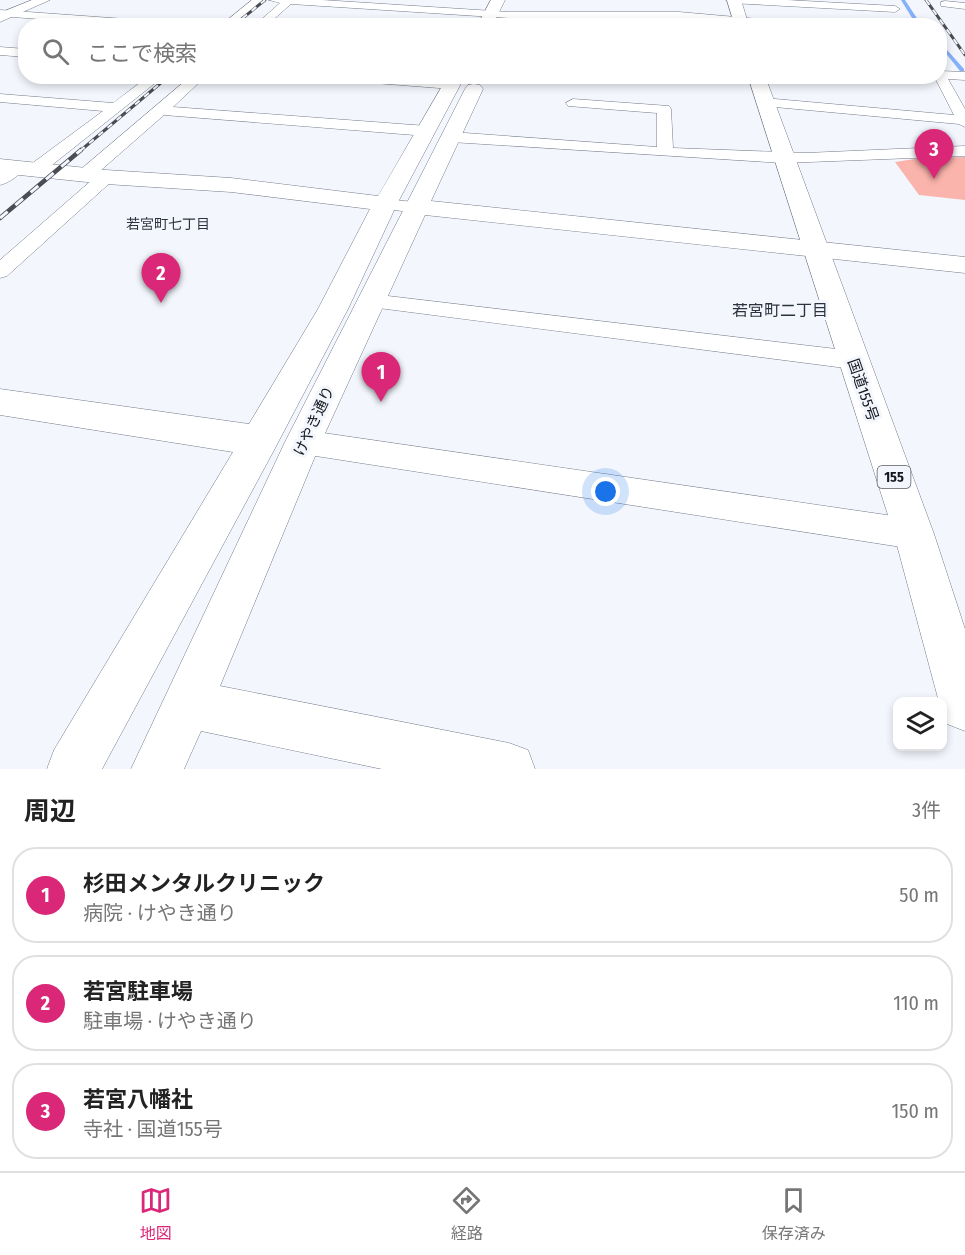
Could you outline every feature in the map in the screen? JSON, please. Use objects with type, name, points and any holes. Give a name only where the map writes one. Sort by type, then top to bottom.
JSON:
[{"type":"main road","points":[[4,15],[43,0]]},
{"type":"main road","points":[[507,18],[516,0]]},
{"type":"main road","points":[[733,0],[740,18]]},
{"type":"main road","points":[[73,769],[333,309],[401,206],[427,131],[452,84]]},
{"type":"main road","name":"けやき通り","points":[[157,769],[188,704],[303,442],[370,301],[401,206],[450,137],[476,84]]},
{"type":"main road","name":"国道155号","points":[[758,84],[914,534],[965,706]]},
{"type":"main road","points":[[13,170],[231,185],[401,206],[965,265]]},
{"type":"main road","points":[[0,402],[260,441]]},
{"type":"main road","points":[[188,704],[509,769]]},
{"type":"street","points":[[235,18],[258,0]]},
{"type":"street","points":[[274,0],[356,2],[491,13]]},
{"type":"street","points":[[268,18],[289,0]]},
{"type":"street","points":[[733,0],[895,9]]},
{"type":"street","points":[[945,4],[965,6]]},
{"type":"street","points":[[546,18],[626,14],[684,18]]},
{"type":"street","points":[[4,15],[52,18]]},
{"type":"street","points":[[0,51],[18,52]]},
{"type":"street","points":[[947,75],[965,76]]},
{"type":"street","points":[[13,170],[116,108],[148,84]]},
{"type":"street","points":[[0,271],[191,84]]},
{"type":"street","points":[[944,84],[964,121]]},
{"type":"street","points":[[0,98],[116,108]]},
{"type":"street","points":[[764,102],[964,121]]},
{"type":"street","points":[[573,103],[664,110],[665,151]]},
{"type":"street","points":[[162,110],[427,131]]},
{"type":"street","points":[[450,137],[784,158],[965,151]]},
{"type":"street","points":[[370,301],[853,360]]},
{"type":"street","points":[[303,442],[914,534]]},
{"type":"shaded area","points":[[965,157],[965,200],[919,195],[895,162],[921,158]]},
{"type":"waterway","points":[[903,0],[915,18]]},
{"type":"waterway","points":[[947,52],[962,70]]},
{"type":"railway","points":[[243,18],[265,0]]},
{"type":"railway","points":[[926,0],[939,18]]},
{"type":"railway","points":[[947,30],[965,55]]},
{"type":"railway","points":[[80,151],[160,84]]},
{"type":"railway","points":[[0,218],[81,150]]},
{"type":"place","name":"若宮八幡社","points":[[934,179]]},
{"type":"place","name":"若宮駐車場","points":[[161,303]]},
{"type":"place","name":"杉田メンタルクリニック","points":[[381,402]]},
{"type":"district","name":"若宮町七丁目","points":[[168,224]]},
{"type":"district","name":"若宮町二丁目","points":[[780,310]]}]
